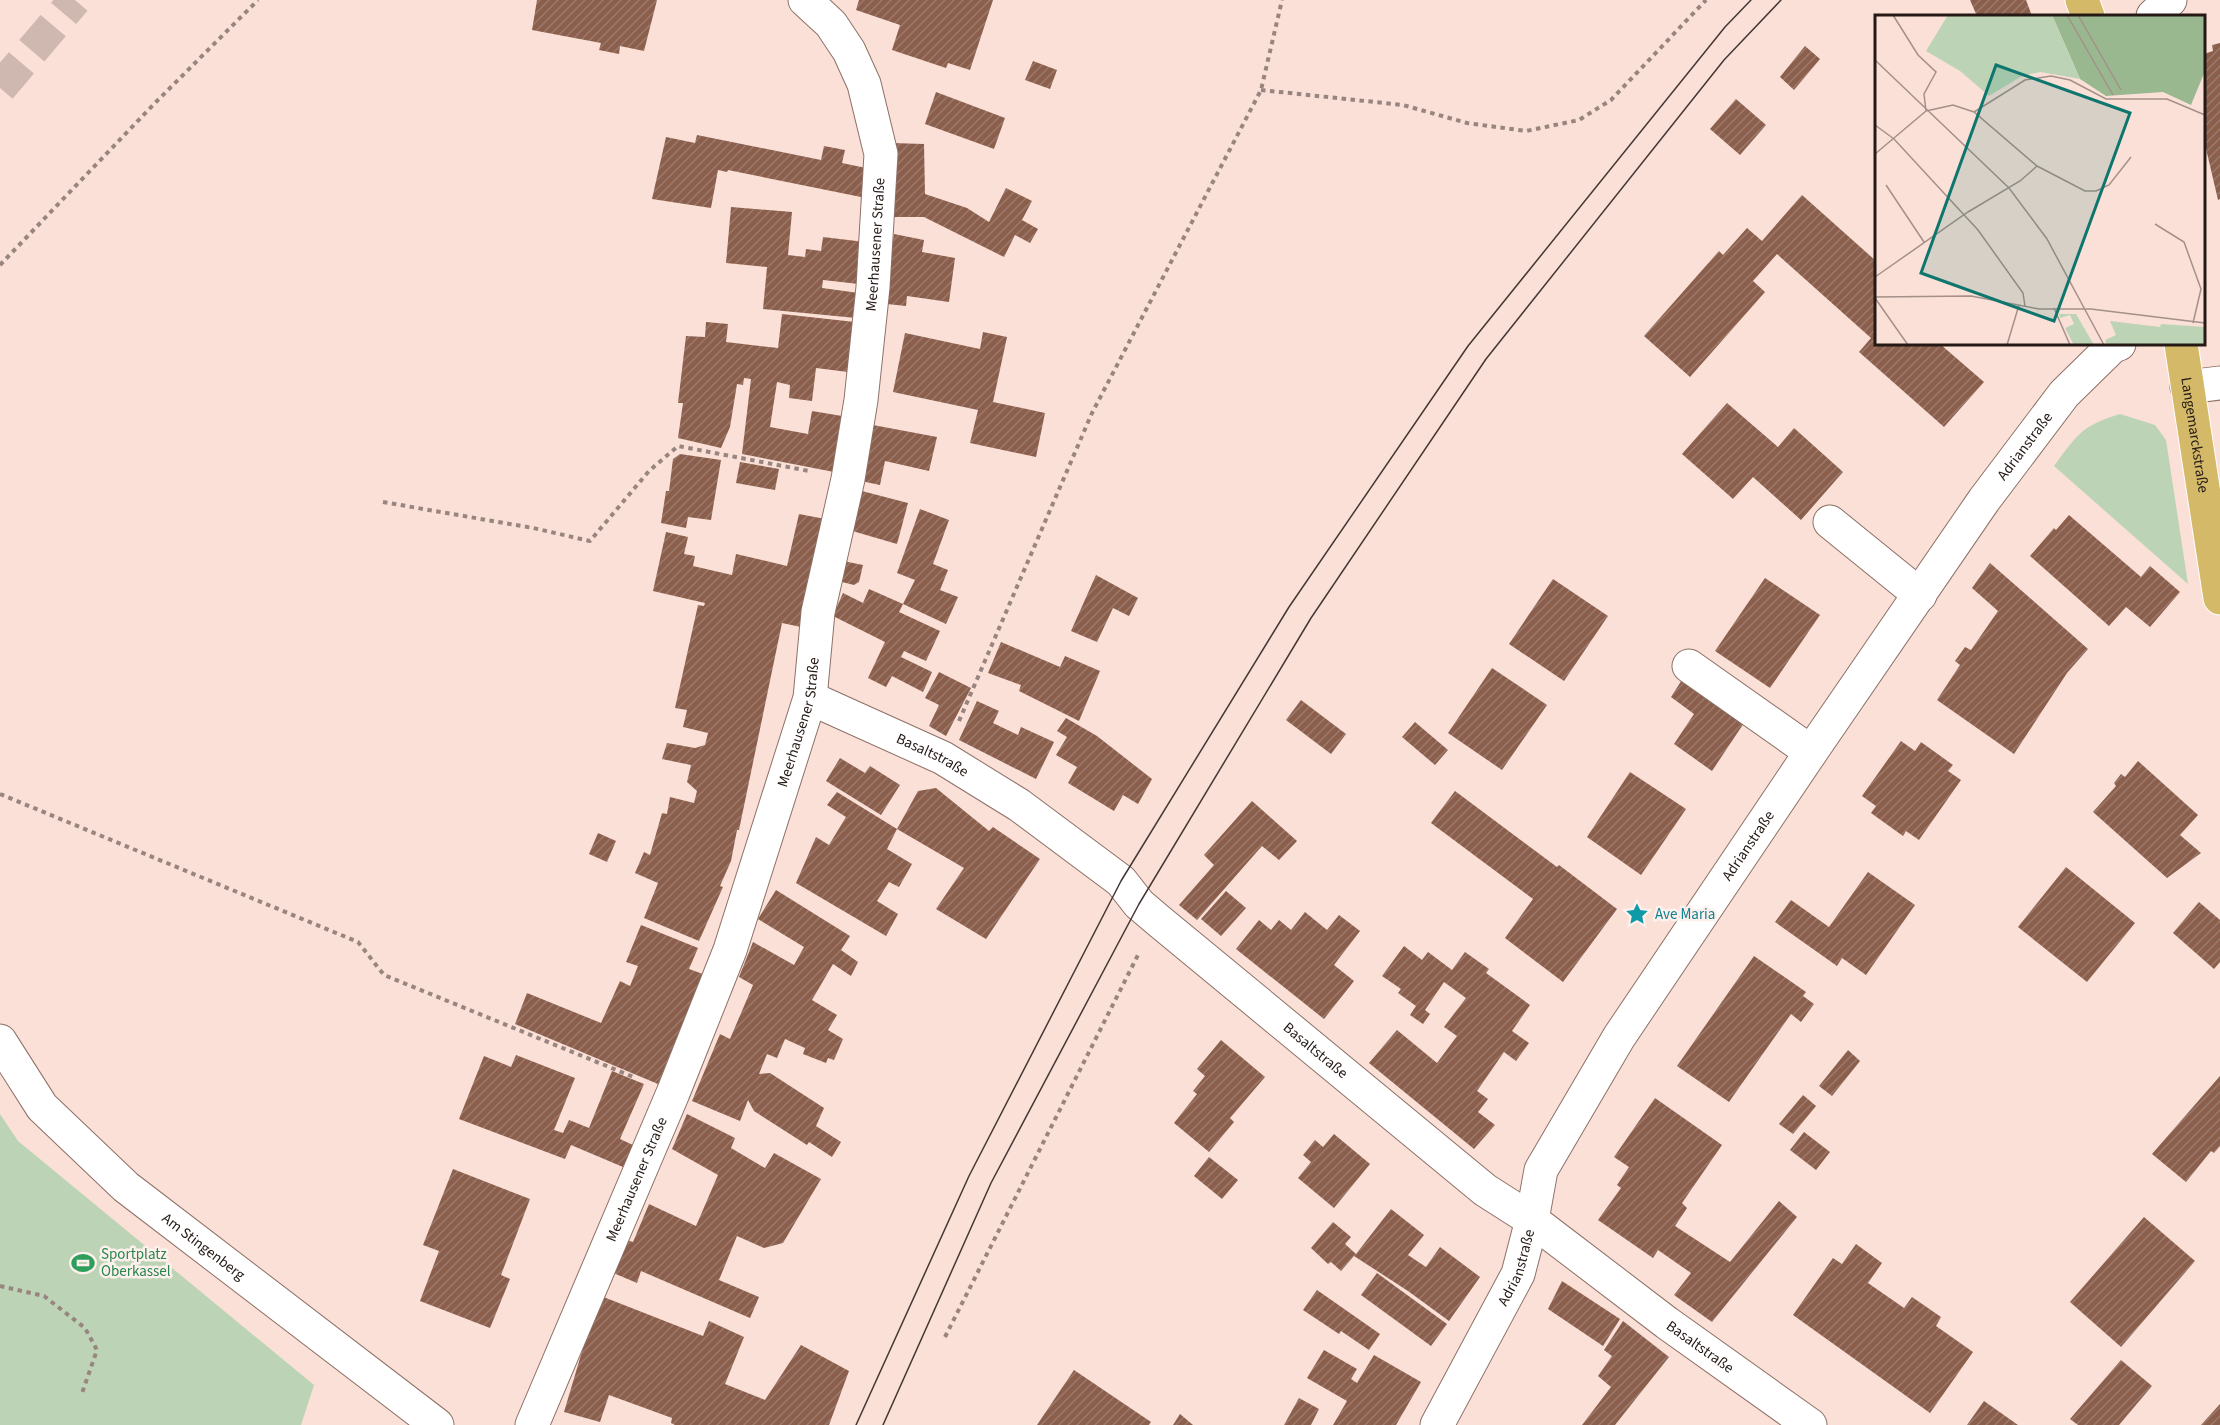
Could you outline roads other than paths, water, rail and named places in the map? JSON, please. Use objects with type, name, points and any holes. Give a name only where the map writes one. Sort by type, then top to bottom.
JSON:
[{"type":"main road","points":[[2082,0],[2088,15]]},
{"type":"main road","name":"Langemarckstraße","points":[[2181,345],[2220,597]]},
{"type":"street","name":"Meerhausener Straße","points":[[532,1425],[673,1093],[730,951],[810,698],[818,612],[848,479],[861,400],[873,287],[881,154],[864,84],[849,51],[831,24],[806,0]]},
{"type":"street","points":[[2153,15],[2170,0]]},
{"type":"street","name":"Adrianstraße","points":[[1437,1425],[1518,1274],[1532,1220],[1541,1170],[1619,1037],[1984,500],[2064,394],[2116,345]]},
{"type":"street","points":[[2187,387],[2220,382]]},
{"type":"street","points":[[1830,522],[1920,595]]},
{"type":"street","points":[[1689,666],[1811,752]]},
{"type":"street","name":"Basaltstraße","points":[[810,698],[943,758],[1018,805],[1121,881],[1139,904],[1159,921],[1485,1190],[1532,1220],[1667,1323],[1810,1425]]},
{"type":"street","name":"Am Stingenberg","points":[[0,1041],[42,1107],[126,1187],[437,1425]]},
{"type":"tunnel","points":[[0,88],[75,0]]},
{"type":"tram line","points":[[856,1425],[969,1176],[1121,881],[1289,607],[1468,346],[1725,27],[1751,0]]},
{"type":"tram line","points":[[883,1425],[991,1183],[1139,904],[1311,618],[1486,359],[1724,60],[1781,0]]},
{"type":"place","name":"Ave Maria","points":[[1637,914]]},
{"type":"place","name":"Sportplatz Oberkassel","points":[[83,1263]]}]
